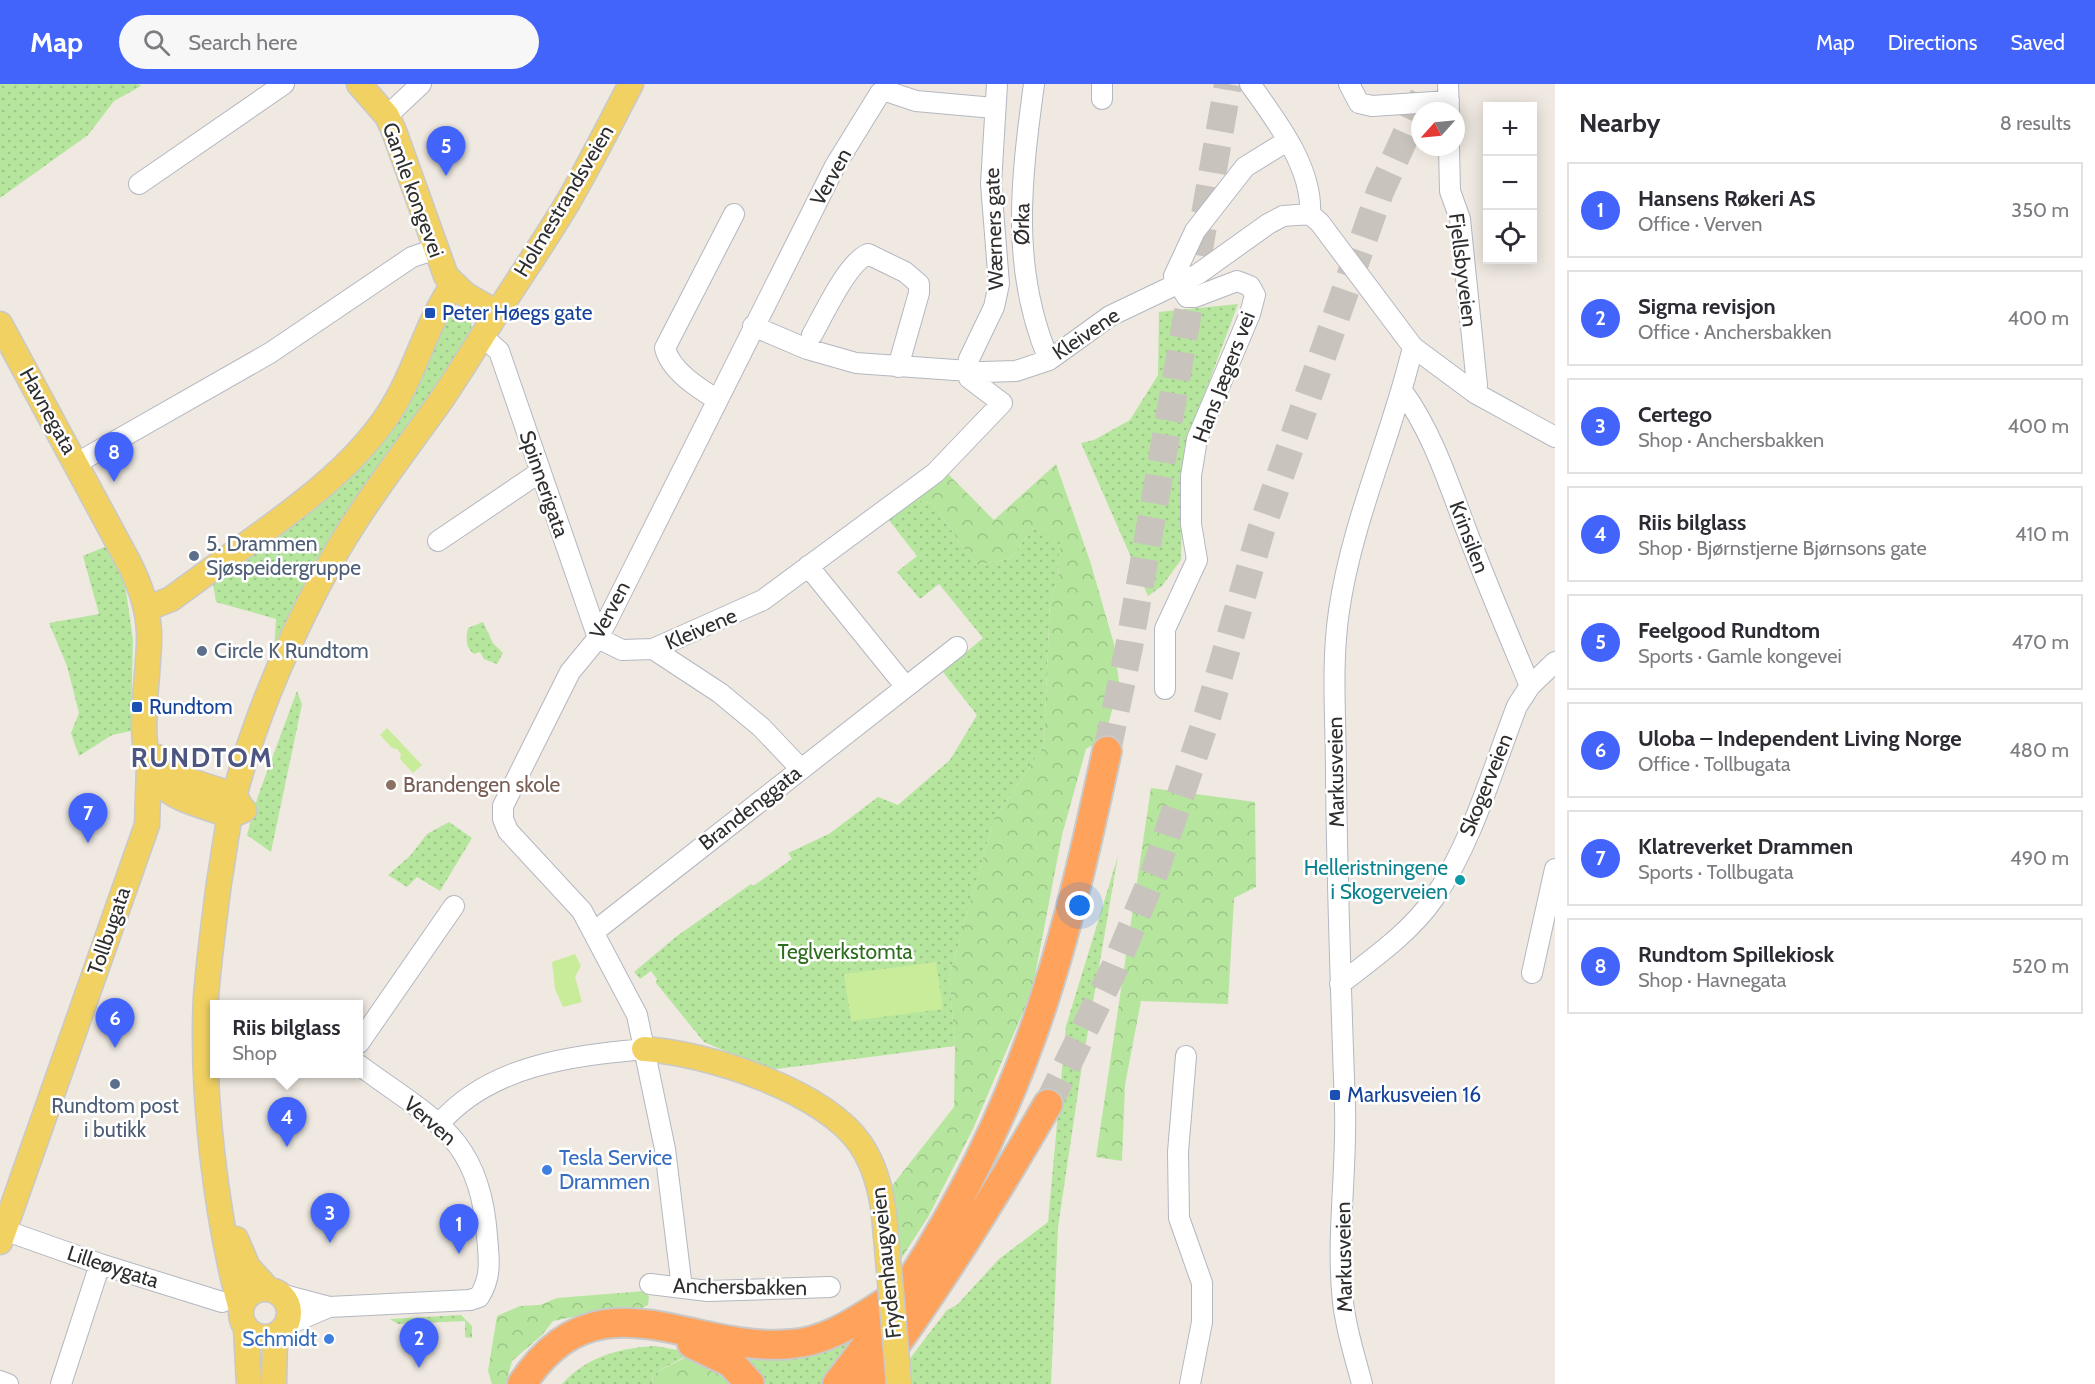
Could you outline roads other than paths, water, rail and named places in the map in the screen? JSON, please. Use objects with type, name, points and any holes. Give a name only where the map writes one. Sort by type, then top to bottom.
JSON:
[{"type":"highway","points":[[837,1384],[904,1292],[950,1216],[986,1146],[1028,1045],[1071,907],[1107,750]]},
{"type":"highway","points":[[867,1384],[968,1240],[1048,1104]]},
{"type":"highway","points":[[522,1384],[553,1349],[577,1334],[604,1324],[650,1323],[745,1343],[791,1344],[816,1340],[842,1330],[904,1292]]},
{"type":"highway","points":[[543,1384],[564,1363],[585,1349],[609,1340],[634,1337],[668,1339],[706,1349],[731,1363],[750,1384]]},
{"type":"main road","name":"Gamle kongevei","points":[[359,84],[387,116],[414,182],[446,276],[453,285]]},
{"type":"main road","name":"Holmestrandsveien","points":[[236,807],[261,712],[327,569],[379,484],[436,407],[567,204],[631,84]]},
{"type":"main road","points":[[145,602],[171,599],[352,460],[377,430],[402,393],[441,303],[453,285],[497,313]]},
{"type":"main road","name":"Havnegata","points":[[0,324],[129,562],[145,602],[149,633],[146,740],[162,784]]},
{"type":"main road","name":"Holmestrandsveien","points":[[236,807],[273,728],[319,616],[436,407]]},
{"type":"main road","points":[[162,784],[236,807]]},
{"type":"main road","name":"Tollbugata","points":[[2,1236],[162,784]]},
{"type":"main road","points":[[217,1000],[236,807]]},
{"type":"main road","points":[[236,807],[211,942],[205,1034],[209,1111],[216,1174],[236,1313],[249,1384]]},
{"type":"main road","name":"Frydenhaugveien","points":[[644,1048],[679,1052],[734,1067],[766,1079],[834,1116],[860,1143],[877,1179],[884,1214],[899,1384]]},
{"type":"main road","points":[[216,1078],[222,1148],[235,1234],[248,1267],[288,1305],[281,1330],[274,1384]]},
{"type":"main road","points":[[236,1313],[248,1296],[254,1292],[274,1291]]},
{"type":"main road","points":[[236,1313],[259,1337],[281,1330]]},
{"type":"street","points":[[139,184],[284,84]]},
{"type":"street","points":[[387,116],[421,84]]},
{"type":"street","name":"Wærners gate","points":[[966,370],[994,307],[999,284],[991,184],[997,84]]},
{"type":"street","name":"Ørka","points":[[1034,84],[1024,163],[1022,257],[1033,318],[1045,362]]},
{"type":"street","points":[[1250,84],[1287,141],[1309,188],[1310,214],[1320,223],[1413,347],[1475,393],[1555,437]]},
{"type":"street","points":[[1349,84],[1359,103],[1372,106],[1449,99]]},
{"type":"street","name":"Verven","points":[[595,931],[582,910],[508,831],[503,819],[504,801],[566,681],[598,638],[835,166],[880,93],[886,91],[916,101],[994,108]]},
{"type":"street","points":[[1177,283],[1174,276],[1178,264],[1195,231],[1225,191],[1245,167],[1287,141]]},
{"type":"street","name":"Fjellsbyveien","points":[[1449,156],[1450,191],[1460,219],[1477,385],[1475,393]]},
{"type":"street","points":[[716,399],[699,389],[668,358],[665,348],[734,214]]},
{"type":"street","name":"Kleivene","points":[[598,638],[622,650],[653,649],[741,612],[785,585],[935,473],[1002,403],[969,378],[966,370],[1016,371],[1045,362],[1110,316],[1198,274],[1283,216],[1310,214]]},
{"type":"street","points":[[77,463],[270,353],[412,257],[436,249]]},
{"type":"street","points":[[812,335],[860,257],[868,254],[905,272],[919,284],[919,293],[898,367]]},
{"type":"street","name":"Hans Jægers vei","points":[[1165,689],[1165,629],[1197,560],[1191,524],[1191,476],[1197,439],[1250,314],[1255,295],[1250,286],[1237,281],[1195,297],[1187,297],[1177,283]]},
{"type":"street","points":[[753,326],[807,349],[856,363],[966,370]]},
{"type":"street","name":"Spinnerigata","points":[[482,336],[499,351],[598,638]]},
{"type":"street","name":"Markusveien","points":[[1362,1384],[1342,1299],[1342,1206],[1346,1141],[1340,984],[1335,663],[1338,615],[1344,577],[1362,510],[1402,392],[1413,347]]},
{"type":"street","name":"Krinsilen","points":[[1402,392],[1426,429],[1530,686]]},
{"type":"street","points":[[438,542],[540,472]]},
{"type":"street","points":[[808,566],[906,687]]},
{"type":"street","name":"Brandenggata","points":[[595,931],[957,647]]},
{"type":"street","points":[[653,649],[720,693],[761,727],[800,768]]},
{"type":"street","name":"Skogerveien","points":[[1340,984],[1403,930],[1433,899],[1451,870],[1517,706],[1530,686],[1555,662]]},
{"type":"street","points":[[1532,973],[1555,868]]},
{"type":"street","points":[[363,1037],[450,911]]},
{"type":"street","points":[[595,931],[637,1015],[665,1149],[682,1288]]},
{"type":"street","name":"Frydenhaugveien","points":[[439,1124],[464,1099],[510,1075],[558,1060],[644,1048]]},
{"type":"street","points":[[1186,1056],[1178,1152],[1179,1218],[1202,1283],[1202,1322],[1190,1384]]},
{"type":"street","name":"Verven","points":[[329,1306],[461,1302],[479,1297],[489,1277],[480,1189],[465,1153],[439,1124],[363,1068]]},
{"type":"street","name":"Lilleøygata","points":[[2,1236],[100,1264],[236,1313]]},
{"type":"street","points":[[62,1384],[100,1264]]},
{"type":"street","name":"Anchersbakken","points":[[650,1284],[708,1291],[830,1287]]},
{"type":"street","points":[[274,1291],[329,1306]]},
{"type":"street","points":[[281,1330],[329,1306]]},
{"type":"street","points":[[0,1382],[8,1384]]},
{"type":"tunnel","points":[[1107,751],[1129,647],[1228,84]]},
{"type":"tunnel","points":[[1048,1104],[1115,967],[1155,871],[1208,714],[1261,530],[1380,192],[1429,84]]},
{"type":"place","name":"Feelgood Rundtom","points":[[446,176]]},
{"type":"place","name":"Peter Høegs gate","points":[[430,313]]},
{"type":"place","name":"Rundtom Spillekiosk","points":[[114,482]]},
{"type":"place","name":"5. Drammen Sjøspeidergruppe","points":[[194,556]]},
{"type":"place","name":"Circle K Rundtom","points":[[202,651]]},
{"type":"place","name":"Rundtom","points":[[137,707]]},
{"type":"place","name":"Brandengen skole","points":[[391,785]]},
{"type":"place","name":"Klatreverket Drammen","points":[[88,843]]},
{"type":"place","name":"Helleristningene i Skogerveien","points":[[1460,880]]},
{"type":"place","name":"Uloba – Independent Living Norge","points":[[115,1048]]},
{"type":"place","name":"Rundtom post i butikk","points":[[115,1084]]},
{"type":"place","name":"Markusveien 16","points":[[1335,1095]]},
{"type":"place","name":"Riis bilglass","points":[[287,1147]]},
{"type":"place","name":"Tesla Service Drammen","points":[[547,1170]]},
{"type":"place","name":"Certego","points":[[330,1243]]},
{"type":"place","name":"Hansens Røkeri AS","points":[[459,1254]]},
{"type":"place","name":"Schmidt","points":[[329,1339]]},
{"type":"place","name":"Sigma revisjon","points":[[419,1368]]},
{"type":"district","name":"RUNDTOM","points":[[202,758]]},
{"type":"park label","name":"Teglverkstomta","points":[[845,952]]}]
